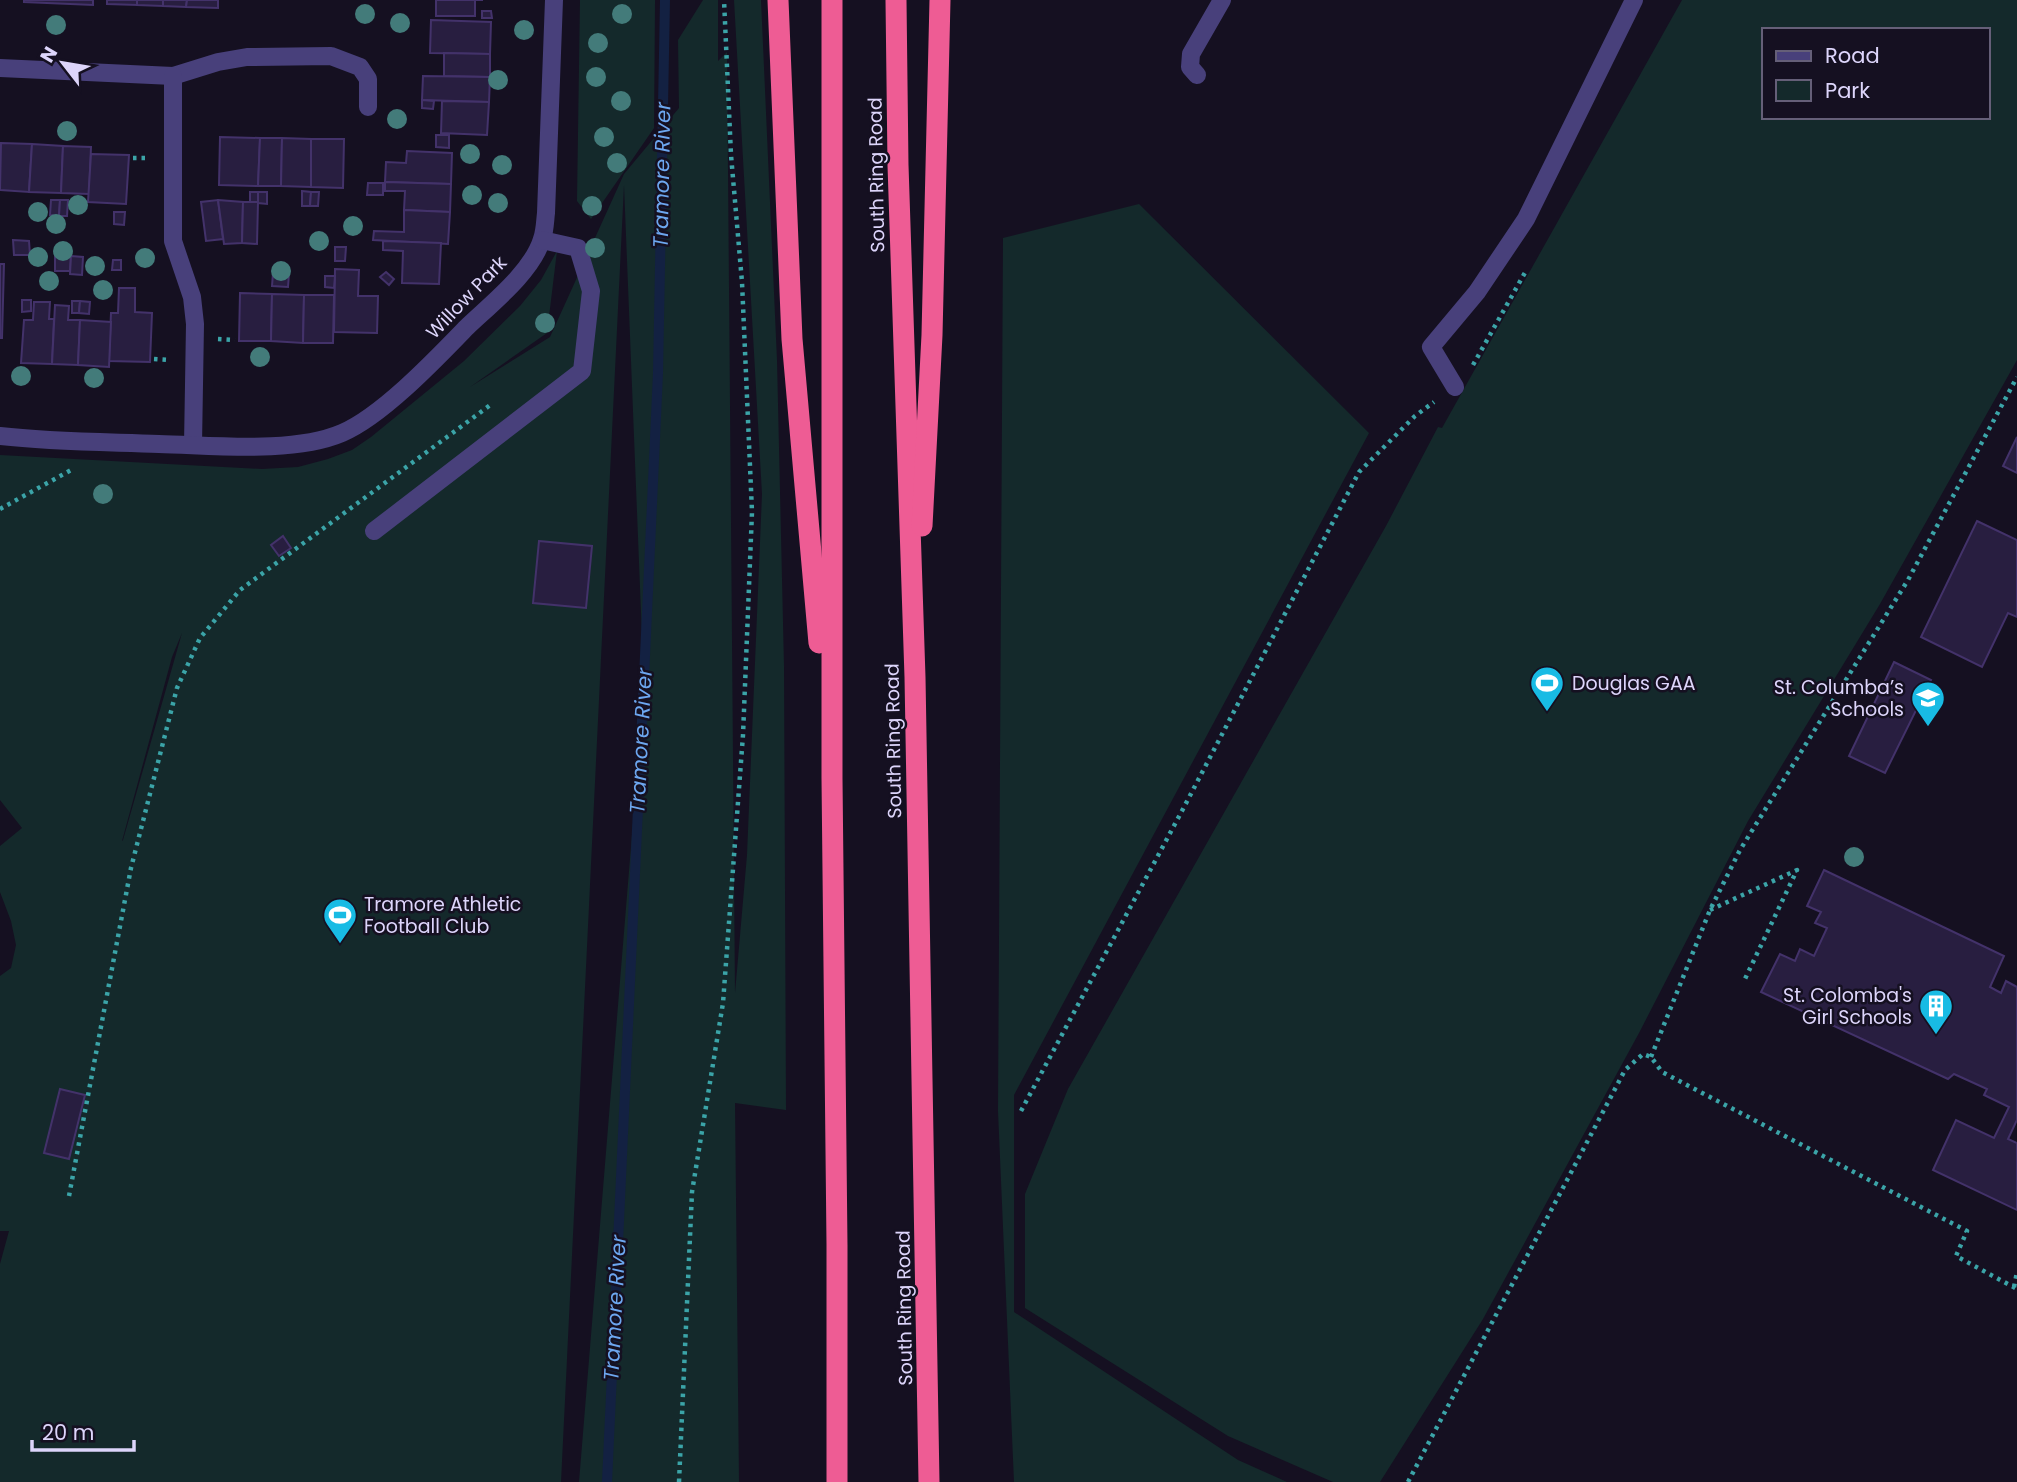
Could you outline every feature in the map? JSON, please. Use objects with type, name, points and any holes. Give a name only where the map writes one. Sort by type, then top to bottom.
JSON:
[{"type":"highway","points":[[778,0],[792,339],[831,778]]},
{"type":"highway","points":[[832,0],[831,778],[838,1482]]},
{"type":"highway","name":"South Ring Road","points":[[896,0],[898,165],[915,677],[929,1482]]},
{"type":"highway","points":[[915,677],[932,335],[940,0]]},
{"type":"street","name":"Willow Park","points":[[0,436],[93,442],[286,445],[343,433],[371,416],[431,364],[511,284],[530,262],[542,240],[546,213],[554,0]]},
{"type":"street","points":[[1197,75],[1190,67],[1191,54],[1222,0]]},
{"type":"street","points":[[1455,387],[1431,347],[1477,292],[1526,219],[1634,0]]},
{"type":"street","points":[[0,68],[173,76],[218,62],[247,57],[331,57],[360,67],[368,79],[368,107]]},
{"type":"street","points":[[173,76],[173,241],[192,297],[195,324],[193,445]]},
{"type":"street","points":[[374,531],[582,370],[591,291],[578,248],[542,240]]},
{"type":"path","points":[[679,1482],[692,1192],[723,1003],[743,735],[752,512],[742,282],[731,155],[724,0]]},
{"type":"path","points":[[133,158],[154,158]]},
{"type":"path","points":[[1021,1111],[1359,472],[1398,436],[1415,416],[1466,378],[1532,261]]},
{"type":"path","points":[[214,339],[235,340]]},
{"type":"path","points":[[154,359],[175,360]]},
{"type":"path","points":[[1651,1057],[1710,910],[1740,850],[1908,579],[2017,377]]},
{"type":"path","points":[[69,1196],[131,868],[177,688],[200,638],[240,590],[498,399]]},
{"type":"path","points":[[0,509],[84,463],[93,442]]},
{"type":"path","points":[[1710,910],[1797,870],[1744,981]]},
{"type":"path","points":[[1408,1482],[1625,1070],[1640,1056],[1651,1057],[1662,1072],[1967,1231],[1956,1256],[2015,1288],[2017,1272]]},
{"type":"green space","points":[[580,0],[655,0],[654,128],[591,219],[577,201]]},
{"type":"green space","name":"Tramore Athletic Football Club","points":[[703,0],[718,0],[718,61],[727,52],[735,993],[747,855],[762,494],[734,0],[761,0],[777,360],[784,666],[786,1110],[735,1103],[739,1482],[579,1482],[644,688],[624,185],[561,1482],[0,1482],[0,1264],[9,1231],[0,1231],[0,976],[11,968],[16,945],[11,921],[0,892],[0,846],[22,828],[0,800],[0,455],[262,469],[298,467],[328,459],[352,450],[371,437],[464,361],[520,306],[541,280],[557,251],[547,333],[470,387],[550,337],[624,174],[679,108],[678,40]],"holes":[[[182,633],[123,840],[172,657]]]},
{"type":"green space","name":"Douglas GAA","points":[[1682,0],[2017,0],[2017,360],[1880,604],[1748,821],[1639,1033],[1483,1319],[1380,1482],[1333,1482],[1228,1436],[1025,1308],[1025,1194],[1068,1089],[1386,526],[1438,427],[1442,428]]},
{"type":"green space","points":[[1139,204],[1369,433],[1014,1095],[1014,1312],[1238,1460],[1287,1482],[1014,1482],[998,1111],[1003,238]]},
{"type":"building","points":[[93,0],[93,5],[24,2]]},
{"type":"building","points":[[107,0],[137,0],[137,5],[107,4]]},
{"type":"building","points":[[137,0],[163,0],[163,6],[137,5]]},
{"type":"building","points":[[163,0],[187,0],[186,7],[163,6]]},
{"type":"building","points":[[187,0],[218,0],[218,8],[186,7]]},
{"type":"building","points":[[436,0],[475,0],[475,16],[436,16]]},
{"type":"building","points":[[482,11],[491,11],[492,18],[482,18]]},
{"type":"building","points":[[431,20],[491,22],[490,54],[430,53]]},
{"type":"building","points":[[444,53],[490,54],[490,77],[444,76]]},
{"type":"building","points":[[423,76],[490,77],[489,102],[422,100]]},
{"type":"building","points":[[422,100],[434,101],[433,109],[422,108]]},
{"type":"building","points":[[442,101],[489,102],[487,135],[441,133]]},
{"type":"building","points":[[436,135],[449,135],[449,148],[436,147]]},
{"type":"building","points":[[220,137],[260,138],[258,186],[219,185]]},
{"type":"building","points":[[260,138],[282,138],[281,186],[258,186]]},
{"type":"building","points":[[282,138],[311,139],[311,187],[281,186]]},
{"type":"building","points":[[311,139],[344,139],[343,188],[311,187]]},
{"type":"building","points":[[1,143],[32,144],[29,192],[0,190]]},
{"type":"building","points":[[32,144],[63,146],[61,193],[29,192]]},
{"type":"building","points":[[63,146],[91,147],[89,194],[61,193]]},
{"type":"building","points":[[407,151],[452,153],[451,184],[385,182],[386,162],[406,163]]},
{"type":"building","points":[[91,154],[129,155],[126,204],[88,202]]},
{"type":"building","points":[[385,182],[451,184],[450,212],[404,210],[405,191],[385,191]]},
{"type":"building","points":[[368,183],[383,183],[383,195],[367,195]]},
{"type":"building","points":[[302,191],[311,192],[310,206],[302,206]]},
{"type":"building","points":[[250,192],[258,192],[258,202],[250,202]]},
{"type":"building","points":[[258,192],[267,192],[267,204],[258,203]]},
{"type":"building","points":[[311,192],[319,192],[318,206],[310,206]]},
{"type":"building","points":[[51,200],[60,200],[59,216],[50,215]]},
{"type":"building","points":[[60,200],[68,200],[67,216],[59,216]]},
{"type":"building","points":[[218,200],[223,239],[206,241],[201,202]]},
{"type":"building","points":[[218,200],[243,202],[242,243],[224,244]]},
{"type":"building","points":[[243,202],[258,202],[257,244],[242,243]]},
{"type":"building","points":[[404,210],[450,212],[448,244],[373,240],[374,231],[404,232]]},
{"type":"building","points":[[114,212],[125,212],[124,225],[114,224]]},
{"type":"building","points":[[13,240],[29,241],[30,255],[14,255]]},
{"type":"building","points":[[383,241],[441,243],[439,284],[402,283],[403,251],[383,250]]},
{"type":"building","points":[[335,247],[346,247],[345,261],[335,261]]},
{"type":"building","points":[[55,256],[71,256],[70,271],[55,271]]},
{"type":"building","points":[[71,256],[83,257],[82,275],[70,274]]},
{"type":"building","points":[[113,260],[121,260],[121,270],[112,270]]},
{"type":"building","points":[[0,264],[4,264],[2,338],[0,338]]},
{"type":"building","points":[[335,269],[359,270],[358,296],[378,296],[377,333],[334,332]]},
{"type":"building","points":[[386,272],[394,279],[389,285],[380,277]]},
{"type":"building","points":[[273,273],[289,274],[288,287],[272,286]]},
{"type":"building","points":[[325,276],[335,276],[334,288],[325,287]]},
{"type":"building","points":[[119,288],[135,288],[135,312],[152,313],[150,362],[109,361],[111,313],[118,313]]},
{"type":"building","points":[[240,293],[272,294],[271,341],[239,341]]},
{"type":"building","points":[[272,294],[304,295],[303,343],[271,341]]},
{"type":"building","points":[[304,295],[334,295],[333,343],[303,343]]},
{"type":"building","points":[[22,300],[31,300],[31,311],[22,312]]},
{"type":"building","points":[[72,301],[80,301],[79,313],[72,313]]},
{"type":"building","points":[[80,301],[90,302],[89,314],[79,313]]},
{"type":"building","points":[[34,302],[50,302],[49,319],[54,319],[52,364],[21,363],[24,320],[33,320]]},
{"type":"building","points":[[55,305],[69,306],[68,320],[80,320],[78,365],[52,364]]},
{"type":"building","points":[[80,320],[111,322],[109,367],[78,365]]},
{"type":"building","points":[[2017,437],[2017,473],[2003,466]]},
{"type":"building","points":[[1977,521],[2017,540],[2017,617],[2008,613],[1982,667],[1921,637]]},
{"type":"building","points":[[283,536],[291,548],[279,556],[271,545]]},
{"type":"building","points":[[539,541],[592,546],[586,608],[533,603]]},
{"type":"building","points":[[1894,662],[1931,680],[1885,773],[1849,756]]},
{"type":"building","name":"St. Colomba's Girl Schools","points":[[1824,870],[2004,956],[1990,987],[2001,993],[2006,981],[2017,987],[2017,1120],[2008,1139],[2017,1143],[2017,1210],[1933,1170],[1956,1120],[1994,1138],[2009,1107],[1984,1095],[1987,1089],[1954,1074],[1948,1079],[1761,992],[1780,954],[1795,961],[1800,949],[1814,956],[1827,928],[1815,923],[1821,912],[1807,906]]},
{"type":"building","points":[[60,1089],[85,1095],[69,1159],[44,1153]]},
{"type":"waterway","name":"Tramore River","points":[[607,1482],[658,373],[665,0]]},
{"type":"place","name":"Douglas GAA","points":[[1547,713]]},
{"type":"place","name":"St. Columba’s Schools","points":[[1928,728]]},
{"type":"place","name":"Tramore Athletic Football Club","points":[[340,945]]},
{"type":"place","name":"St. Colomba's Girl Schools","points":[[1936,1036]]}]
